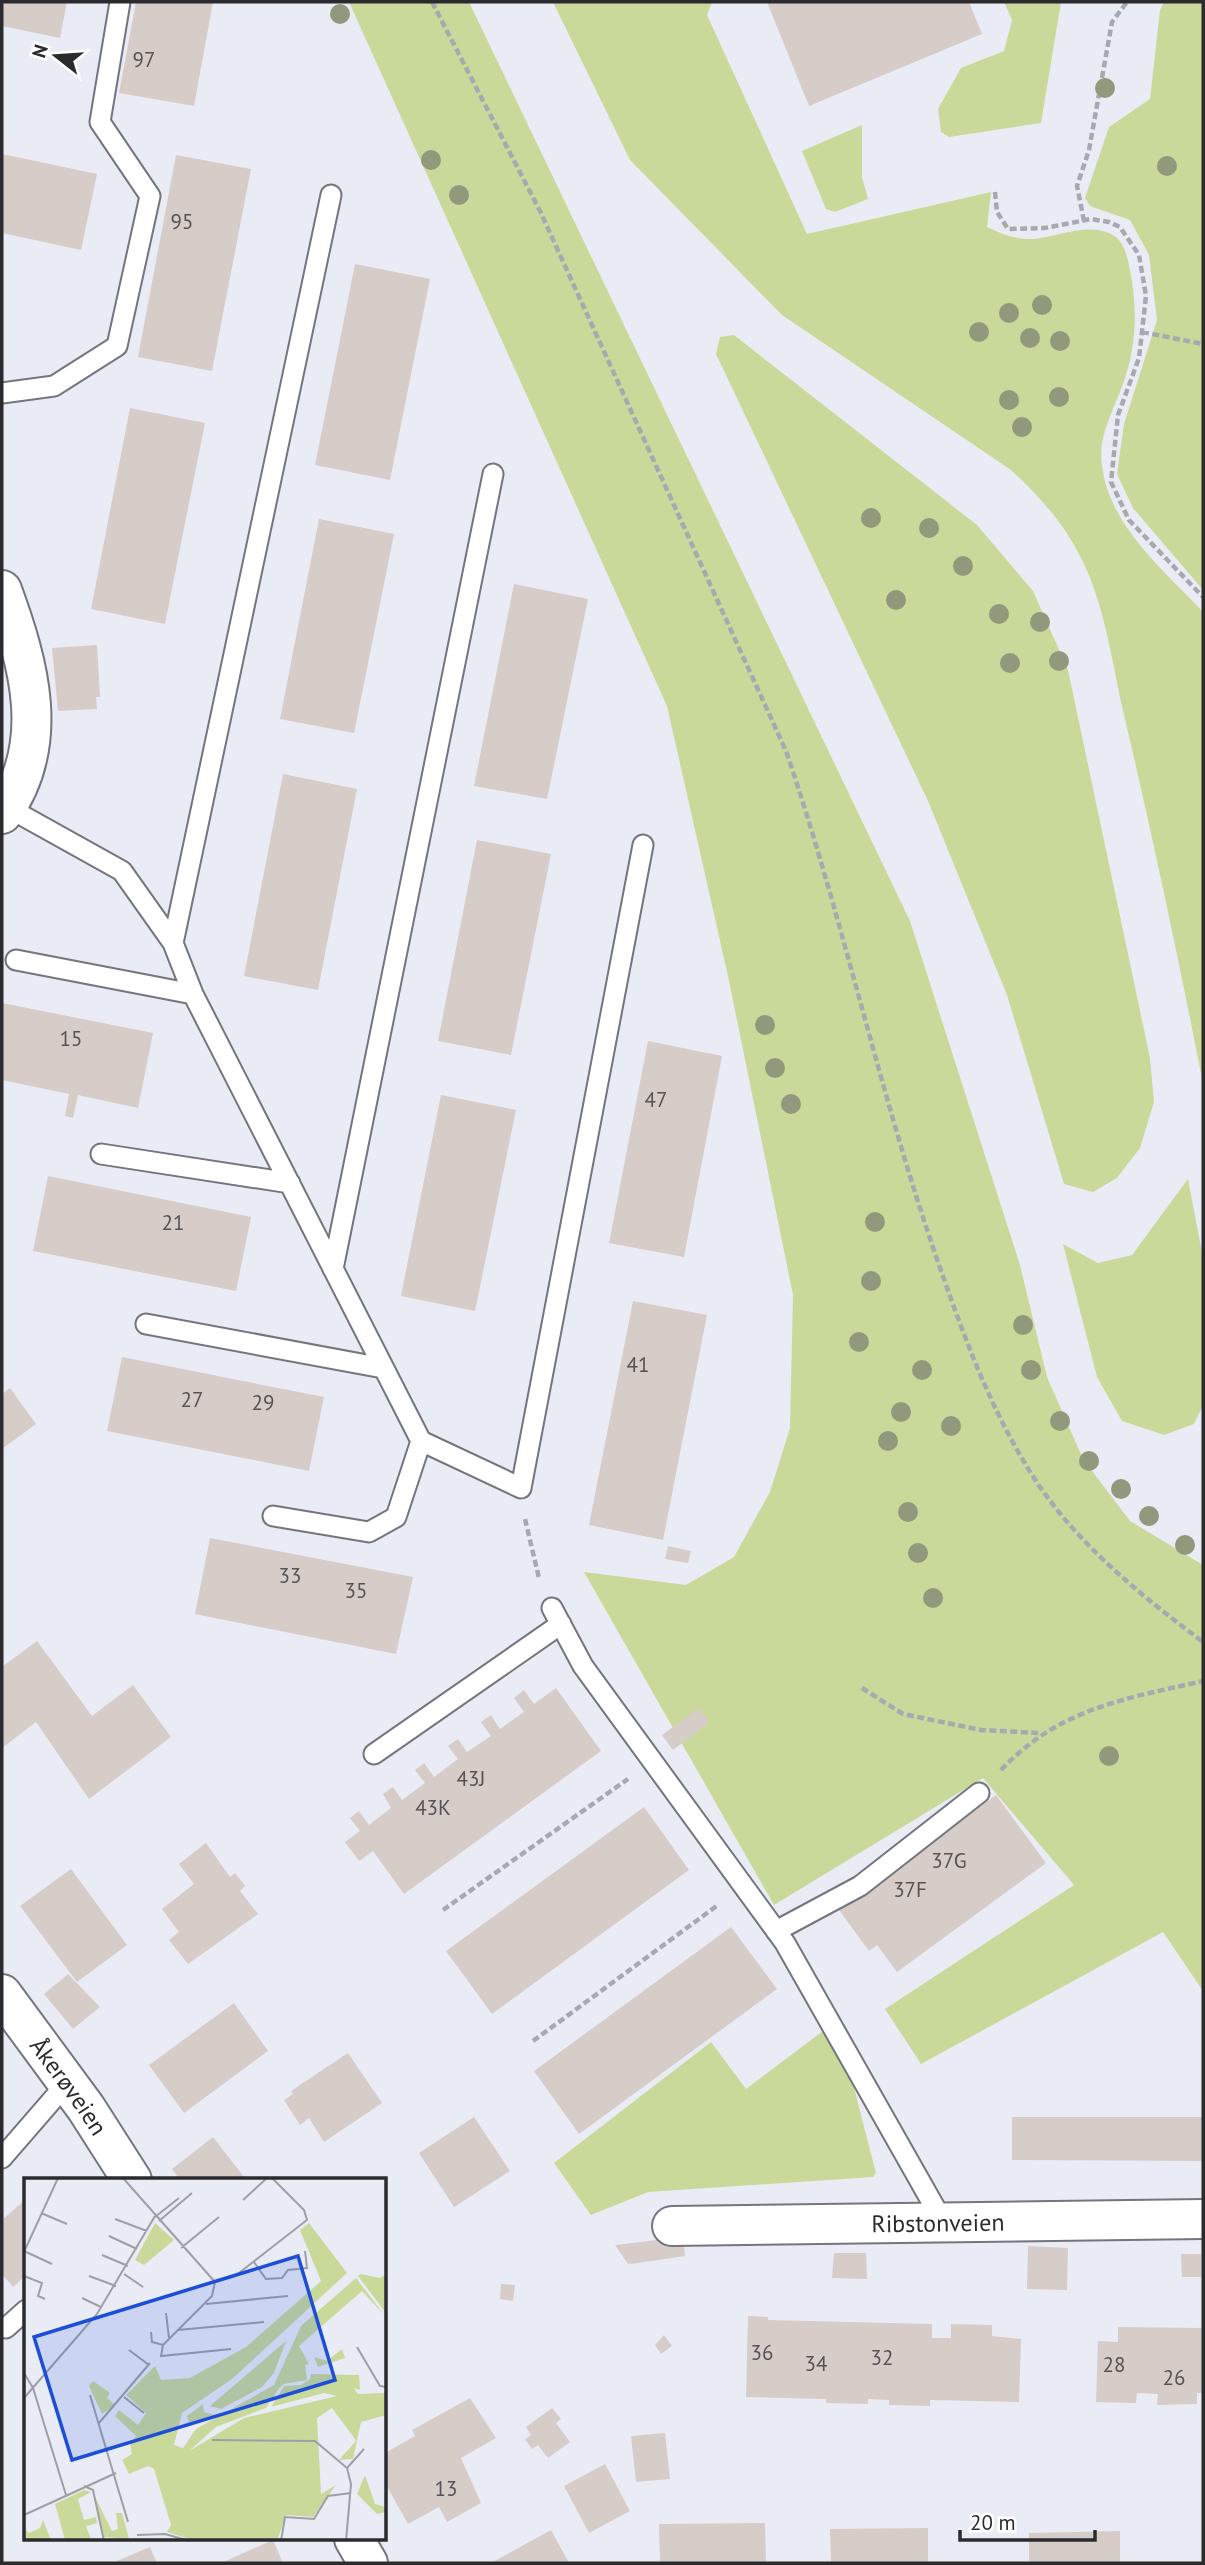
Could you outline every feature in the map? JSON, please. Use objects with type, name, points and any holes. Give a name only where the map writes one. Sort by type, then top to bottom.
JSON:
[{"type":"street","points":[[2,590],[32,696],[34,730],[25,766],[4,811]]},
{"type":"street","name":"Åkerøveien","points":[[2,1994],[67,2083],[131,2178]]},
{"type":"street","name":"Ribstonveien","points":[[672,2226],[1203,2218]]},
{"type":"street","points":[[355,2540],[368,2563]]},
{"type":"lane","points":[[2,393],[54,386],[117,346],[150,196],[100,122],[120,2]]},
{"type":"lane","points":[[173,943],[331,195]]},
{"type":"lane","points":[[333,1269],[493,474]]},
{"type":"lane","points":[[4,811],[122,871],[173,943],[193,994],[421,1441],[521,1488],[643,845]]},
{"type":"lane","points":[[16,960],[193,994]]},
{"type":"lane","points":[[100,1154],[290,1183]]},
{"type":"lane","points":[[146,1324],[383,1368]]},
{"type":"lane","points":[[273,1516],[369,1532],[396,1517],[421,1441]]},
{"type":"lane","points":[[374,1754],[556,1616],[583,1666],[776,1931],[942,2220]]},
{"type":"lane","points":[[776,1931],[860,1886],[979,1793]]},
{"type":"lane","points":[[2,2158],[67,2083]]},
{"type":"lane","points":[[6,2329],[24,2312]]},
{"type":"path","points":[[432,2],[540,211],[786,751],[811,824],[917,1200],[969,1351],[999,1419],[1037,1482],[1069,1525],[1106,1563],[1203,1643]]},
{"type":"path","points":[[1084,221],[1077,186],[1089,150],[1112,22],[1127,2]]},
{"type":"path","points":[[995,192],[997,212],[1007,229],[1045,228],[1084,221],[1109,222],[1120,227],[1139,256],[1146,296],[1139,358],[1118,415],[1111,482],[1129,520],[1203,597]]},
{"type":"path","points":[[1142,332],[1203,344]]},
{"type":"path","points":[[521,1488],[537,1575],[556,1616]]},
{"type":"path","points":[[979,1793],[1041,1733],[1098,1705],[1203,1681]]},
{"type":"path","points":[[862,1688],[903,1714],[981,1730],[1041,1733]]},
{"type":"path","points":[[443,1910],[625,1781]]},
{"type":"path","points":[[533,2041],[715,1907]]},
{"type":"green space","points":[[349,2],[469,2],[910,921],[1020,1265],[1047,1377],[1083,1459],[1130,1521],[1203,1565],[1203,1991],[1163,1932],[921,2064],[885,2009],[1074,1885],[983,1778],[774,1905],[584,1572],[686,1585],[734,1557],[770,1492],[790,1428],[793,1295],[728,976],[667,706]]},
{"type":"green space","points":[[553,2],[712,2],[707,15],[807,234],[991,192],[987,227],[998,232],[1033,239],[1092,229],[1111,234],[1122,245],[1132,283],[1134,335],[1130,362],[1102,442],[1102,466],[1107,488],[1127,528],[1203,612],[1203,1084],[1107,634],[1089,574],[1066,532],[1050,510],[1011,470],[782,315],[630,160]]},
{"type":"green space","points":[[1004,2],[1061,2],[1041,123],[949,137],[941,132],[938,109],[961,68],[1004,51],[1012,20]]},
{"type":"green space","points":[[1164,2],[1203,2],[1203,590],[1133,508],[1117,474],[1124,424],[1157,320],[1149,255],[1130,220],[1090,206],[1085,198],[1109,127],[1150,99],[1160,10]]},
{"type":"green space","points":[[862,125],[862,177],[868,199],[835,212],[826,209],[802,151]]},
{"type":"green space","points":[[734,335],[977,525],[1033,591],[1068,670],[1150,1058],[1154,1102],[1140,1148],[1117,1178],[1093,1192],[1064,1184],[1007,995],[928,801],[716,354],[720,337]]},
{"type":"green space","points":[[1188,1179],[1203,1258],[1203,1405],[1194,1424],[1164,1435],[1122,1421],[1097,1377],[1063,1244],[1098,1263],[1132,1255]]},
{"type":"green space","points":[[827,2028],[852,2080],[876,2173],[873,2177],[648,2192],[591,2215],[554,2163],[711,2042],[746,2089]]},
{"type":"building","points":[[2,2],[67,2],[60,38],[2,26]]},
{"type":"building","points":[[136,2],[213,2],[194,106],[119,93]]},
{"type":"building","points":[[767,2],[969,2],[982,34],[809,106]]},
{"type":"building","points":[[2,154],[97,174],[81,250],[2,233]]},
{"type":"building","points":[[176,155],[251,169],[212,371],[138,357]]},
{"type":"building","points":[[355,264],[430,279],[390,480],[315,465]]},
{"type":"building","points":[[130,408],[205,423],[165,624],[91,609]]},
{"type":"building","points":[[319,519],[394,534],[354,733],[280,719]]},
{"type":"building","points":[[514,584],[588,599],[547,799],[474,786]]},
{"type":"building","points":[[97,645],[100,697],[96,697],[97,709],[58,711],[52,648]]},
{"type":"building","points":[[283,774],[357,789],[318,990],[244,976]]},
{"type":"building","points":[[477,840],[551,854],[511,1055],[438,1041]]},
{"type":"building","points":[[2,1003],[153,1033],[138,1108],[78,1095],[73,1118],[65,1116],[69,1094],[2,1080]]},
{"type":"building","points":[[648,1041],[722,1056],[684,1257],[609,1243]]},
{"type":"building","points":[[441,1095],[516,1110],[475,1311],[401,1296]]},
{"type":"building","points":[[48,1176],[251,1217],[236,1291],[33,1251]]},
{"type":"building","points":[[633,1301],[707,1315],[663,1540],[589,1525]]},
{"type":"building","points":[[122,1357],[324,1397],[309,1471],[107,1431]]},
{"type":"building","points":[[10,1388],[36,1424],[2,1449],[2,1394]]},
{"type":"building","points":[[210,1538],[413,1577],[396,1654],[195,1614]]},
{"type":"building","points":[[668,1546],[691,1551],[688,1563],[665,1559]]},
{"type":"building","points":[[37,1641],[92,1716],[133,1685],[171,1737],[89,1799],[36,1722],[2,1748],[2,1667]]},
{"type":"building","points":[[556,1688],[601,1751],[404,1894],[373,1851],[359,1861],[345,1842],[360,1831],[350,1818],[359,1811],[369,1825],[391,1808],[383,1794],[393,1787],[402,1800],[425,1783],[415,1770],[424,1763],[434,1777],[458,1759],[448,1746],[458,1739],[467,1752],[491,1736],[481,1722],[491,1715],[500,1729],[524,1712],[514,1698],[524,1690],[534,1704]]},
{"type":"building","points":[[699,1708],[709,1723],[673,1750],[662,1735]]},
{"type":"building","points":[[996,1795],[1046,1863],[897,1972],[877,1945],[869,1951],[839,1910]]},
{"type":"building","points":[[644,1807],[689,1870],[492,2014],[446,1951]]},
{"type":"building","points":[[206,1843],[230,1877],[235,1873],[245,1886],[240,1891],[258,1914],[188,1964],[169,1940],[179,1932],[162,1909],[194,1884],[179,1864]]},
{"type":"building","points":[[71,1869],[127,1945],[77,1982],[20,1906]]},
{"type":"building","points":[[731,1927],[777,1989],[579,2134],[534,2071]]},
{"type":"building","points":[[68,1974],[100,2007],[73,2029],[44,1994]]},
{"type":"building","points":[[234,2003],[268,2051],[184,2113],[149,2065]]},
{"type":"building","points":[[348,2053],[382,2103],[324,2142],[309,2118],[300,2125],[284,2100],[293,2094],[291,2091]]},
{"type":"building","points":[[474,2117],[510,2171],[454,2207],[419,2153]]},
{"type":"building","points":[[1012,2117],[1203,2117],[1203,2161],[1012,2160]]},
{"type":"building","points":[[213,2137],[244,2177],[179,2178],[172,2169]]},
{"type":"building","points":[[24,2201],[24,2277],[13,2287],[2,2274],[2,2220]]},
{"type":"building","points":[[683,2237],[685,2256],[638,2263],[628,2264],[615,2245]]},
{"type":"building","points":[[1028,2246],[1068,2248],[1067,2290],[1027,2289]]},
{"type":"building","points":[[834,2253],[866,2253],[867,2279],[832,2278]]},
{"type":"building","points":[[1181,2254],[1201,2254],[1201,2277],[1182,2277]]},
{"type":"building","points":[[501,2284],[515,2285],[513,2301],[500,2299]]},
{"type":"building","points":[[748,2316],[768,2317],[768,2320],[932,2324],[932,2338],[951,2338],[951,2324],[992,2325],[992,2336],[1021,2339],[1019,2402],[930,2400],[930,2406],[889,2405],[889,2400],[868,2399],[868,2404],[826,2403],[826,2399],[746,2397]]},
{"type":"building","points":[[1118,2327],[1203,2328],[1203,2393],[1197,2393],[1197,2404],[1157,2405],[1158,2394],[1137,2393],[1136,2403],[1096,2402],[1098,2341],[1118,2342]]},
{"type":"building","points":[[664,2335],[672,2346],[661,2354],[655,2345]]},
{"type":"building","points":[[470,2398],[496,2438],[461,2458],[481,2503],[447,2522],[439,2507],[408,2524],[387,2487],[387,2452],[415,2436],[412,2430]]},
{"type":"building","points":[[552,2408],[561,2419],[556,2423],[570,2442],[548,2458],[538,2445],[532,2449],[525,2439],[531,2435],[526,2427]]},
{"type":"building","points":[[665,2433],[670,2479],[636,2482],[631,2436]]},
{"type":"building","points":[[605,2464],[630,2511],[589,2533],[564,2486]]},
{"type":"building","points":[[765,2523],[766,2563],[660,2563],[659,2524]]},
{"type":"building","points":[[928,2528],[928,2563],[831,2563],[830,2529]]},
{"type":"building","points":[[551,2530],[569,2563],[491,2563]]},
{"type":"building","points":[[1120,2531],[1120,2563],[1029,2563],[1029,2533]]},
{"type":"building","points":[[273,2540],[283,2563],[221,2563]]},
{"type":"building","points":[[150,2547],[157,2563],[112,2563]]}]
